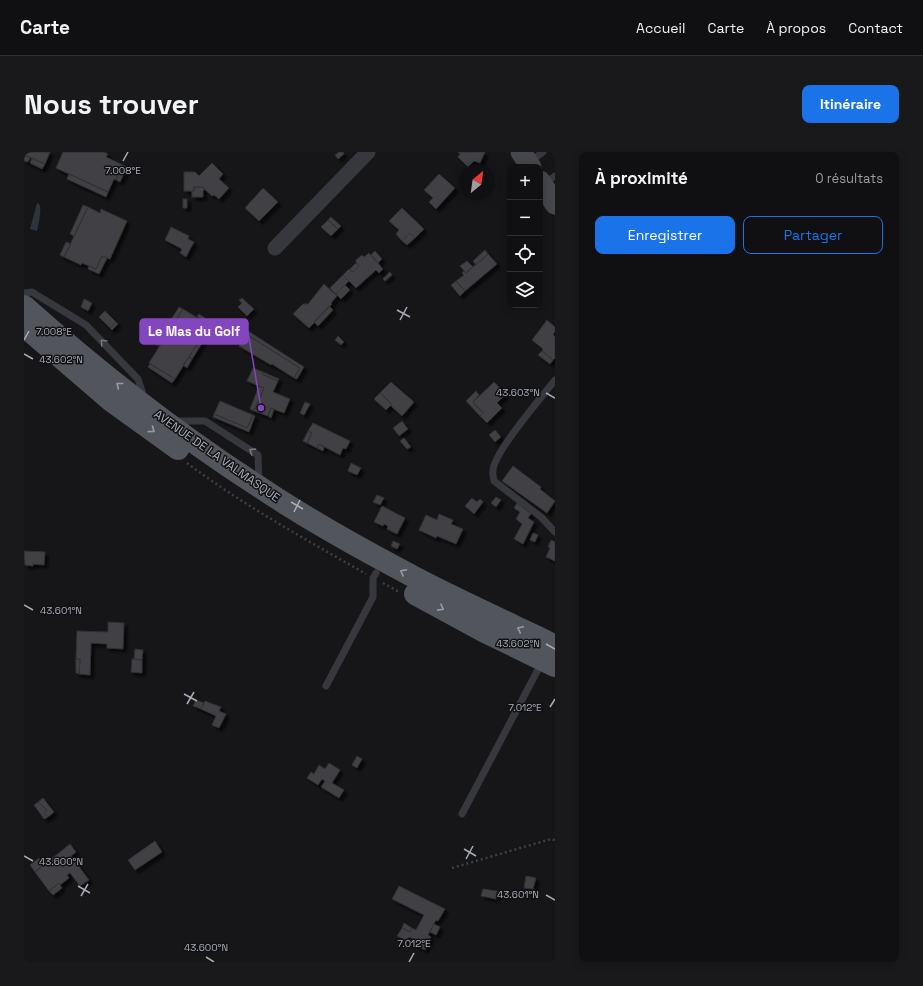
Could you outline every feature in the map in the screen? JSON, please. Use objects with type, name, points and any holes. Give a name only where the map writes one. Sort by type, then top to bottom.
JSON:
[{"type":"main road","name":"AVENUE DE LA VALMASQUE","points":[[24,306],[166,421],[223,463],[259,487],[311,520],[551,654]]},
{"type":"main road","name":"AVENUE DE LA VALMASQUE","points":[[24,326],[110,400],[215,476],[306,534],[485,632],[551,654]]},
{"type":"street","points":[[275,248],[368,152]]},
{"type":"street","points":[[546,181],[555,204]]},
{"type":"lane","points":[[24,293],[32,292],[86,325],[138,379],[148,407]]},
{"type":"lane","points":[[555,380],[520,423],[496,460],[492,471],[494,481],[542,517],[555,532]]},
{"type":"lane","points":[[326,686],[373,597],[373,578],[376,573]]},
{"type":"lane","points":[[462,814],[551,654]]},
{"type":"path","points":[[452,868],[551,839],[555,840]]},
{"type":"shaded area","points":[[37,203],[40,205],[40,218],[37,231],[30,229]]},
{"type":"building","points":[[24,152],[50,152],[45,164],[24,155]]},
{"type":"building","points":[[63,152],[104,152],[108,154],[106,157],[123,165],[108,192],[56,168]]},
{"type":"building","points":[[339,152],[343,152],[344,154],[338,159],[335,155]]},
{"type":"building","points":[[458,152],[485,152],[480,163],[474,161],[471,164],[465,164],[458,157],[460,154]]},
{"type":"building","points":[[24,155],[30,158],[28,162],[24,161]]},
{"type":"building","points":[[32,158],[45,164],[42,169],[30,163]]},
{"type":"building","points":[[212,163],[223,174],[219,179],[229,188],[219,199],[214,195],[212,196],[202,187],[194,187],[194,191],[184,191],[184,172],[195,172],[199,176]]},
{"type":"building","points":[[123,165],[127,167],[120,182],[116,180]]},
{"type":"building","points":[[69,174],[108,192],[106,197],[67,179]]},
{"type":"building","points":[[439,174],[455,188],[436,209],[429,202],[433,198],[424,190]]},
{"type":"building","points":[[194,187],[202,187],[205,189],[203,191],[203,197],[192,197]]},
{"type":"building","points":[[263,188],[278,202],[259,221],[245,208]]},
{"type":"building","points":[[183,199],[187,199],[187,208],[183,208]]},
{"type":"building","points":[[83,205],[88,207],[74,236],[70,234]]},
{"type":"building","points":[[88,207],[100,213],[101,209],[127,221],[110,259],[102,256],[96,269],[82,263],[81,265],[64,257]]},
{"type":"building","points":[[402,208],[424,229],[415,238],[410,233],[402,241],[396,234],[399,230],[389,221]]},
{"type":"building","points":[[331,217],[341,226],[338,229],[328,220]]},
{"type":"building","points":[[328,220],[338,229],[331,236],[321,227]]},
{"type":"building","points":[[171,227],[189,236],[188,239],[194,242],[186,257],[180,253],[182,249],[165,240]]},
{"type":"building","points":[[410,233],[415,238],[407,245],[402,241]]},
{"type":"building","points":[[66,242],[71,244],[64,257],[60,255]]},
{"type":"building","points":[[485,250],[488,254],[476,265],[473,261]]},
{"type":"building","points":[[375,251],[382,259],[378,263],[371,255]]},
{"type":"building","points":[[369,253],[383,269],[379,273],[376,270],[356,288],[343,275],[349,269],[353,272],[359,266],[356,260],[362,255],[364,257]]},
{"type":"building","points":[[488,254],[497,264],[465,291],[456,281],[464,275],[462,273],[464,271],[466,273]]},
{"type":"building","points":[[102,256],[107,258],[99,274],[88,269],[89,266],[96,269]]},
{"type":"building","points":[[467,261],[473,267],[466,273],[460,266]]},
{"type":"building","points":[[356,263],[359,266],[353,272],[350,269]]},
{"type":"building","points":[[390,272],[392,275],[385,281],[383,279]]},
{"type":"building","points":[[343,275],[349,281],[336,294],[330,288]]},
{"type":"building","points":[[456,281],[465,291],[460,296],[451,285]]},
{"type":"building","points":[[324,284],[337,296],[331,303],[332,304],[309,328],[293,314],[303,304],[308,304]]},
{"type":"building","points":[[345,285],[350,290],[341,299],[336,294]]},
{"type":"building","points":[[242,298],[254,309],[247,316],[238,307],[242,303],[239,300]]},
{"type":"building","points":[[84,299],[92,303],[88,311],[81,307]]},
{"type":"building","points":[[329,306],[333,310],[318,326],[314,322]]},
{"type":"building","points":[[179,307],[183,309],[159,346],[156,344]]},
{"type":"building","points":[[183,309],[209,325],[175,379],[149,363]]},
{"type":"building","points":[[105,311],[116,322],[110,328],[99,317]]},
{"type":"building","points":[[199,314],[211,322],[209,325],[197,317]]},
{"type":"building","points":[[547,320],[555,327],[555,332],[553,334],[555,337],[555,358],[553,360],[532,340]]},
{"type":"building","points":[[116,322],[118,324],[112,330],[110,328]]},
{"type":"building","points":[[248,331],[304,367],[297,379],[294,378],[300,368],[246,334]]},
{"type":"building","points":[[246,334],[300,368],[294,378],[239,346]]},
{"type":"building","points":[[338,336],[344,342],[341,345],[335,340]]},
{"type":"building","points":[[201,338],[204,340],[199,348],[196,346]]},
{"type":"building","points":[[196,346],[199,348],[192,359],[189,357]]},
{"type":"building","points":[[542,351],[553,360],[550,364],[538,355]]},
{"type":"building","points":[[189,357],[192,359],[187,368],[183,365]]},
{"type":"building","points":[[150,364],[175,379],[172,383],[148,367]]},
{"type":"building","points":[[253,368],[278,381],[273,392],[290,399],[284,413],[271,408],[268,416],[254,411],[264,388],[247,381]]},
{"type":"building","points":[[263,372],[279,379],[278,381],[262,374]]},
{"type":"building","points":[[391,382],[414,402],[402,416],[380,393]]},
{"type":"building","points":[[494,382],[506,394],[497,403],[502,408],[487,423],[480,416],[483,413],[473,402]]},
{"type":"building","points":[[259,386],[264,388],[254,411],[250,409]]},
{"type":"building","points":[[476,391],[479,395],[473,402],[483,413],[480,416],[466,401]]},
{"type":"building","points":[[380,393],[392,404],[386,410],[374,399]]},
{"type":"building","points":[[220,401],[253,415],[247,428],[214,414]]},
{"type":"building","points":[[305,402],[310,404],[304,415],[300,413]]},
{"type":"building","points":[[271,408],[274,409],[271,418],[268,416]]},
{"type":"building","points":[[214,414],[247,428],[253,415],[255,416],[249,432],[213,417]]},
{"type":"building","points":[[402,421],[408,429],[399,436],[393,428]]},
{"type":"building","points":[[313,423],[350,441],[346,449],[343,448],[340,455],[319,444],[317,448],[307,443],[312,433],[308,431]]},
{"type":"building","points":[[495,430],[501,437],[495,442],[489,435]]},
{"type":"building","points":[[308,431],[312,433],[307,443],[303,441]]},
{"type":"building","points":[[404,438],[411,447],[407,449],[400,441]]},
{"type":"building","points":[[319,444],[324,447],[323,451],[317,448]]},
{"type":"building","points":[[351,463],[361,468],[357,475],[348,471]]},
{"type":"building","points":[[513,466],[541,487],[540,489],[555,501],[547,513],[502,481]]},
{"type":"building","points":[[377,495],[384,498],[380,505],[373,502]]},
{"type":"building","points":[[496,497],[501,500],[496,507],[491,503]]},
{"type":"building","points":[[472,498],[477,502],[480,499],[483,502],[474,514],[465,506]]},
{"type":"building","points":[[517,503],[531,514],[528,518],[534,522],[523,544],[514,539],[522,524],[516,519],[520,512],[514,508]]},
{"type":"building","points":[[382,506],[405,518],[397,534],[387,529],[388,526],[384,524],[383,526],[374,522]]},
{"type":"building","points":[[439,514],[453,520],[451,524],[463,529],[456,544],[437,536],[436,538],[419,530],[426,515],[437,520]]},
{"type":"building","points":[[533,533],[538,535],[535,542],[530,540]]},
{"type":"building","points":[[551,540],[555,542],[555,561],[546,557],[550,548],[548,547]]},
{"type":"building","points":[[393,541],[400,544],[397,549],[391,546]]},
{"type":"building","points":[[24,551],[45,552],[44,565],[25,565]]},
{"type":"building","points":[[108,622],[124,623],[123,649],[107,648],[107,644],[91,643],[90,675],[79,674],[80,659],[76,659],[77,631],[108,632]]},
{"type":"building","points":[[135,649],[143,650],[142,660],[134,659]]},
{"type":"building","points":[[76,659],[80,659],[79,674],[76,673]]},
{"type":"building","points":[[132,659],[142,660],[142,673],[131,672]]},
{"type":"building","points":[[196,700],[204,703],[201,709],[193,706]]},
{"type":"building","points":[[205,701],[221,707],[219,711],[226,714],[219,728],[212,725],[216,716],[201,709]]},
{"type":"building","points":[[357,756],[362,759],[357,768],[352,765]]},
{"type":"building","points":[[329,763],[340,770],[332,783],[344,790],[339,798],[321,787],[325,781],[322,779],[318,785],[307,778],[311,772],[314,774],[319,765],[325,769]]},
{"type":"building","points":[[43,798],[54,812],[48,817],[44,813],[47,810],[38,802]]},
{"type":"building","points":[[38,802],[47,810],[44,813],[48,817],[44,819],[34,805]]},
{"type":"building","points":[[155,841],[162,852],[135,870],[128,860]]},
{"type":"building","points":[[70,844],[76,852],[71,856],[89,880],[80,886],[70,873],[67,875],[69,878],[60,885],[59,883],[49,891],[35,872]]},
{"type":"building","points":[[39,858],[44,864],[35,872],[30,865]]},
{"type":"building","points":[[526,876],[536,878],[533,889],[524,888]]},
{"type":"building","points":[[59,883],[62,888],[53,895],[49,891]]},
{"type":"building","points":[[399,886],[445,909],[438,921],[436,920],[428,935],[431,937],[425,950],[414,945],[416,940],[409,937],[407,941],[397,936],[402,928],[410,932],[412,928],[416,930],[424,915],[392,899]]},
{"type":"building","points":[[483,889],[497,891],[496,899],[481,896]]},
{"type":"building","points":[[404,923],[412,928],[410,932],[402,928]]},
{"type":"building","points":[[434,924],[440,927],[436,935],[430,932]]},
{"type":"place","name":"Le Mas du Golf","points":[[261,408]]}]
